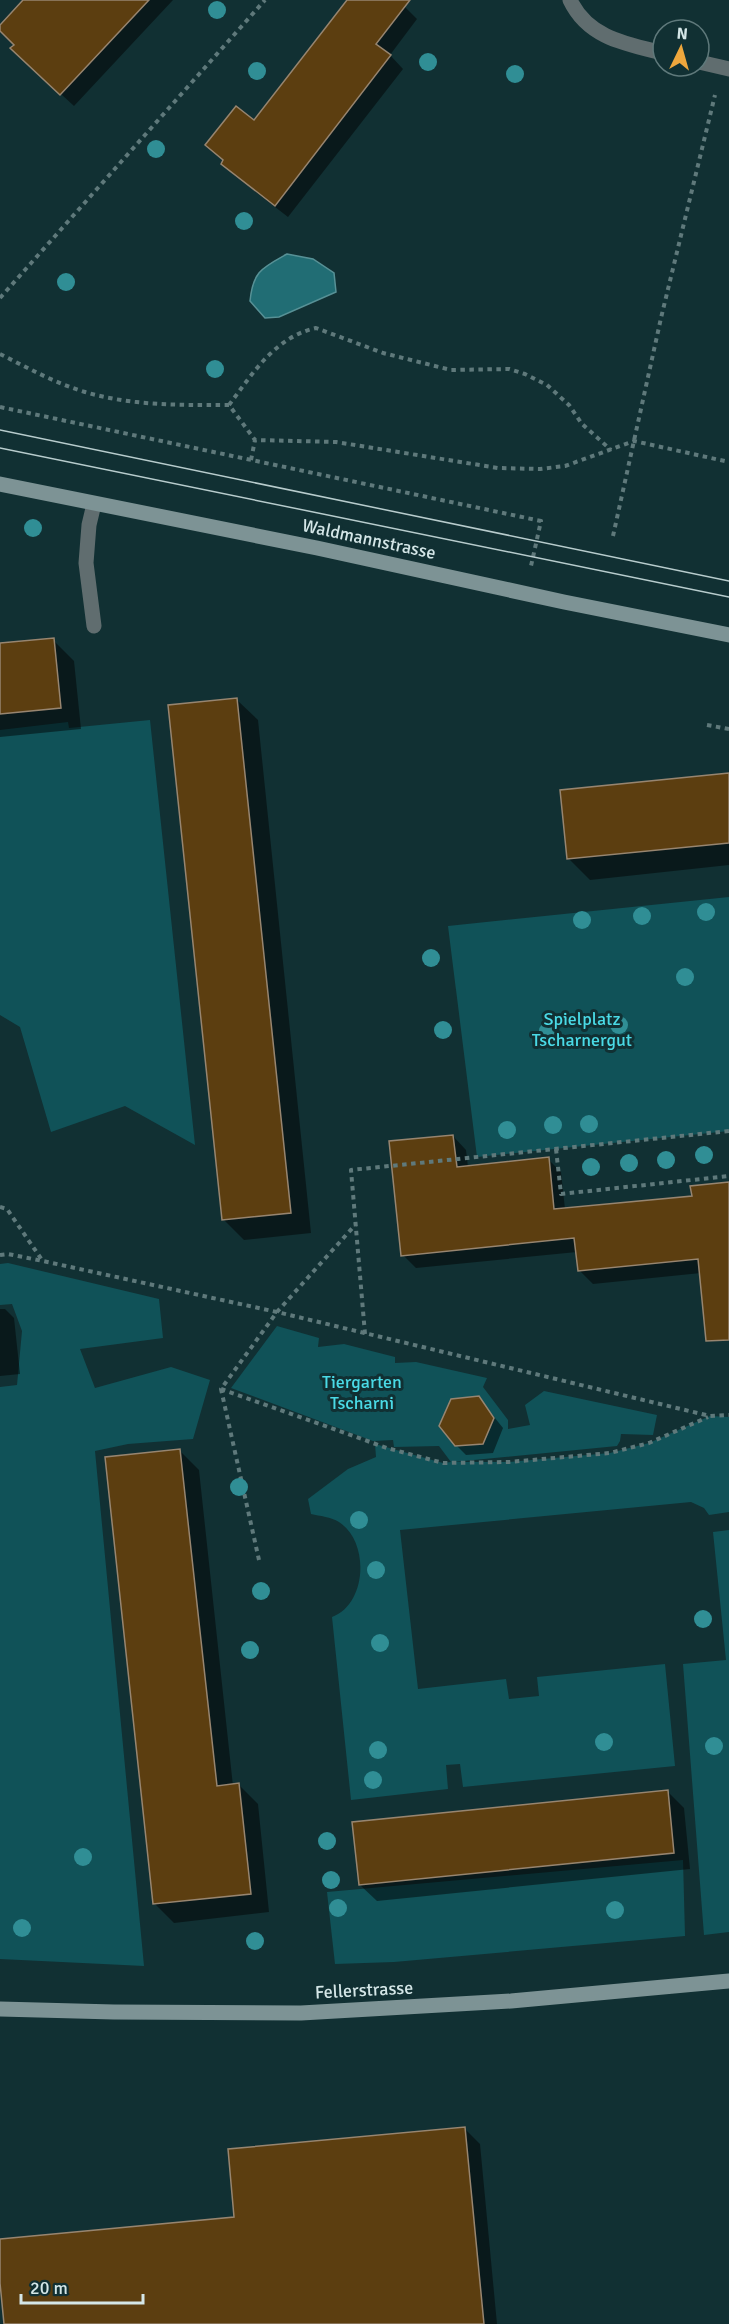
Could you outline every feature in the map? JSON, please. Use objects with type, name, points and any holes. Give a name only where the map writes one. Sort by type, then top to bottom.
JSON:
[{"type":"street","points":[[570,0],[576,12],[603,35],[616,41],[651,50]]},
{"type":"street","points":[[711,65],[729,69]]},
{"type":"street","name":"Waldmannstrasse","points":[[0,484],[729,635]]},
{"type":"street","points":[[94,504],[86,563],[94,626]]},
{"type":"street","name":"Fellerstrasse","points":[[0,2009],[301,2013],[500,2002],[729,1981]]},
{"type":"path","points":[[0,298],[266,0]]},
{"type":"path","points":[[613,536],[716,88]]},
{"type":"path","points":[[229,405],[276,346],[316,328],[383,353],[451,370],[508,369],[525,374],[547,385],[569,405],[582,424],[611,451]]},
{"type":"path","points":[[0,354],[60,384],[96,395],[167,406],[229,405]]},
{"type":"path","points":[[229,405],[255,440]]},
{"type":"path","points":[[0,406],[541,521],[530,573]]},
{"type":"path","points":[[255,440],[336,442],[498,468],[528,469],[565,466],[634,441],[729,462]]},
{"type":"path","points":[[250,460],[255,440]]},
{"type":"path","points":[[707,725],[729,729]]},
{"type":"path","points":[[365,1334],[351,1170],[729,1131]]},
{"type":"path","points":[[556,1149],[561,1194],[729,1176]]},
{"type":"path","points":[[0,1206],[7,1209],[43,1261]]},
{"type":"path","points":[[259,1560],[221,1389],[277,1312],[356,1224]]},
{"type":"path","points":[[0,1255],[8,1254],[43,1261],[277,1312],[710,1416],[729,1415]]},
{"type":"path","points":[[221,1389],[387,1448],[444,1462],[509,1462],[610,1453],[649,1443],[710,1416]]},
{"type":"green space","points":[[150,720],[195,1145],[125,1106],[51,1132],[20,1027],[0,1015],[0,730],[68,722],[69,728]]},
{"type":"green space","name":"Spielplatz Tscharnergut","points":[[729,897],[729,1131],[477,1157],[448,926]]},
{"type":"green space","points":[[8,1263],[159,1299],[163,1338],[80,1349],[95,1388],[171,1367],[210,1380],[193,1439],[128,1444],[95,1451],[144,1966],[0,1959],[0,1387],[17,1385],[22,1331],[12,1304],[0,1305],[0,1264]]},
{"type":"green space","name":"Tiergarten Tscharni","points":[[277,1326],[319,1338],[318,1347],[344,1344],[395,1357],[395,1363],[416,1362],[487,1378],[483,1387],[508,1420],[508,1429],[530,1425],[525,1405],[544,1391],[657,1415],[653,1435],[621,1434],[617,1446],[453,1462],[509,1462],[610,1453],[649,1443],[710,1416],[729,1417],[729,1512],[709,1515],[704,1508],[691,1502],[400,1530],[418,1689],[506,1679],[509,1699],[539,1696],[537,1677],[665,1664],[675,1766],[463,1787],[460,1764],[446,1765],[448,1789],[351,1800],[332,1617],[344,1610],[358,1587],[360,1557],[349,1531],[336,1520],[311,1514],[308,1499],[348,1469],[376,1457],[375,1444],[443,1463],[451,1462],[439,1446],[394,1447],[393,1440],[373,1441],[231,1388]]},
{"type":"green space","points":[[729,1530],[729,1932],[704,1935],[683,1664],[726,1660],[713,1532]]},
{"type":"green space","points":[[683,1860],[685,1936],[394,1962],[335,1964],[327,1892]]},
{"type":"shaded area","points":[[287,254],[313,259],[334,273],[336,292],[279,317],[265,318],[250,301],[251,291],[260,271]]},
{"type":"building","points":[[23,0],[149,0],[60,95],[10,48],[14,45],[0,31],[0,25]]},
{"type":"building","points":[[347,0],[410,0],[376,44],[391,55],[275,206],[221,164],[223,160],[205,145],[236,106],[254,120]]},
{"type":"building","points":[[54,638],[61,708],[0,714],[0,643]]},
{"type":"building","points":[[237,698],[291,1213],[222,1220],[168,705]]},
{"type":"building","points":[[729,773],[729,843],[567,859],[560,790]]},
{"type":"building","points":[[453,1135],[457,1167],[549,1157],[554,1209],[692,1196],[690,1186],[729,1182],[729,1340],[706,1341],[698,1259],[578,1271],[574,1238],[401,1256],[389,1141]]},
{"type":"building","points":[[479,1396],[494,1418],[483,1444],[455,1446],[439,1426],[451,1399]]},
{"type":"building","points":[[180,1449],[217,1786],[239,1783],[251,1894],[153,1904],[105,1457]]},
{"type":"building","points":[[668,1790],[674,1853],[359,1885],[352,1822]]},
{"type":"building","points":[[465,2127],[484,2324],[4,2324],[0,2283],[0,2239],[234,2217],[228,2149]]},
{"type":"tram line","points":[[0,430],[729,581]]},
{"type":"tram line","points":[[0,448],[729,597]]}]
